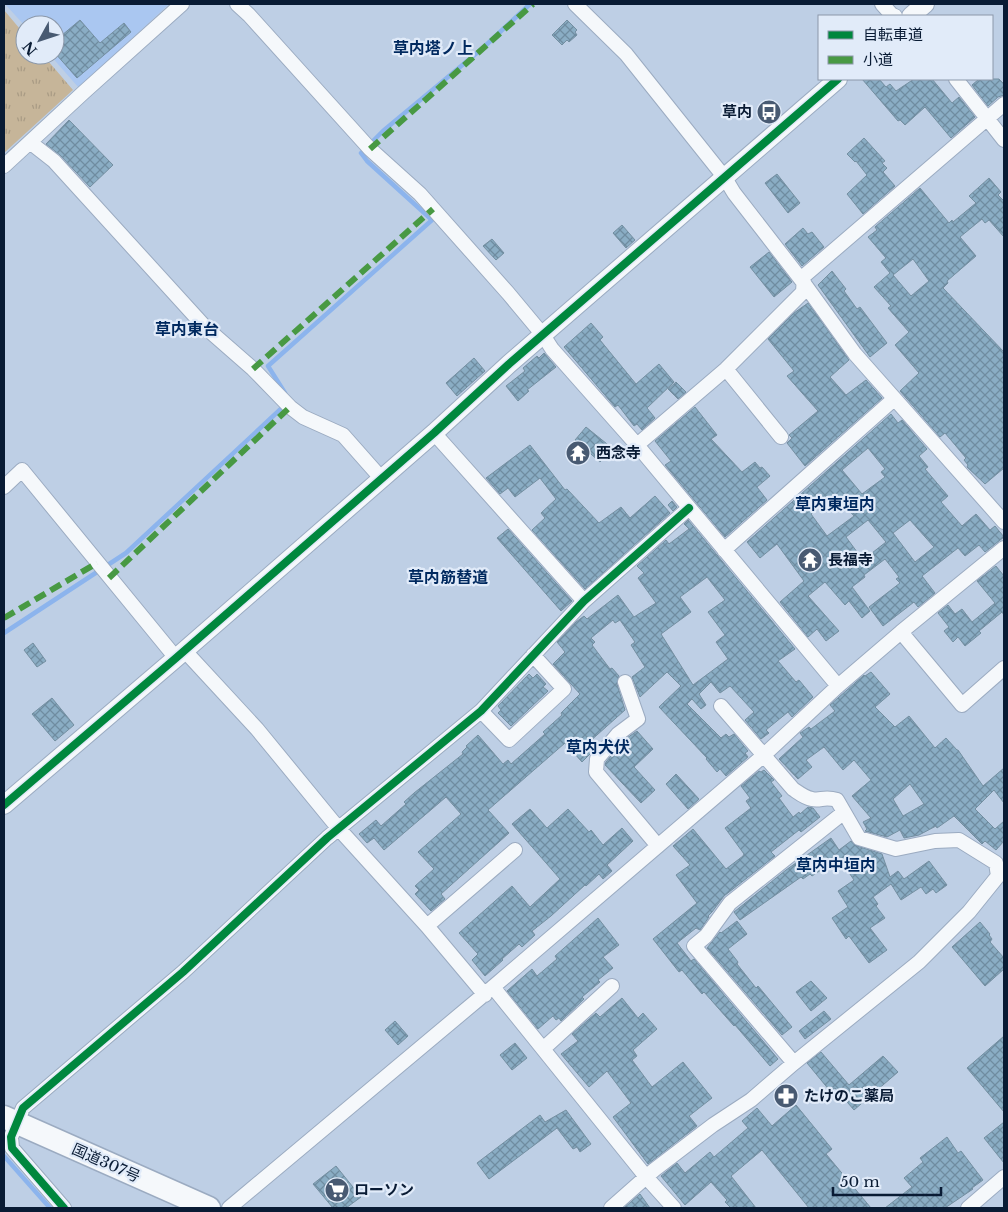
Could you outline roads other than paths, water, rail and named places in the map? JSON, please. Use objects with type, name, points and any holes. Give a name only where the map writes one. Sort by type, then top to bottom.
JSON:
[{"type":"highway","name":"国道307号","points":[[10,1120],[209,1208]]},
{"type":"street","points":[[4,166],[182,4]]},
{"type":"street","points":[[237,4],[370,149],[420,194],[544,335],[562,362],[637,444],[838,686]]},
{"type":"street","points":[[576,4],[626,54],[725,178],[734,193],[803,282],[855,354],[1004,522]]},
{"type":"street","points":[[882,4],[891,15]]},
{"type":"street","points":[[912,15],[925,4]]},
{"type":"street","points":[[4,805],[434,433],[837,80]]},
{"type":"street","points":[[957,80],[1004,140]]},
{"type":"street","points":[[637,444],[726,369],[803,292],[804,276],[1004,104]]},
{"type":"street","points":[[31,142],[54,161],[205,327],[253,369],[290,407],[303,417],[342,435],[381,478]]},
{"type":"street","points":[[726,369],[781,437]]},
{"type":"street","points":[[724,550],[894,399]]},
{"type":"street","points":[[434,433],[584,601]]},
{"type":"street","points":[[4,487],[22,470],[180,654],[257,729],[339,829],[542,1048],[646,1178],[674,1208]]},
{"type":"street","points":[[64,1208],[12,1148],[10,1120],[183,972],[327,838],[481,711],[584,601],[689,508]]},
{"type":"street","points":[[229,1208],[489,991],[764,756],[838,686],[900,632],[1004,548]]},
{"type":"street","points":[[900,632],[962,705],[1004,668]]},
{"type":"street","points":[[481,711],[509,740],[564,689],[533,655]]},
{"type":"street","points":[[625,682],[638,719],[618,734],[597,759],[596,772],[658,846]]},
{"type":"street","points":[[611,1208],[654,1170],[713,1125],[751,1100],[925,956],[969,912],[998,876],[1000,860],[959,840],[936,841],[896,849],[859,838],[837,800],[828,797],[814,800],[793,789],[721,706]]},
{"type":"street","points":[[794,1063],[694,946],[706,936],[730,903],[844,813]]},
{"type":"street","points":[[427,926],[515,850]]},
{"type":"street","points":[[542,1048],[612,986]]},
{"type":"street","points":[[968,1208],[1004,1177]]},
{"type":"waterway","points":[[285,393],[268,366],[432,220],[367,161],[361,153],[383,131],[484,47],[530,4]]},
{"type":"waterway","points":[[4,633],[126,553],[285,405]]},
{"type":"waterway","points":[[4,1156],[50,1208]]},
{"type":"place","name":"草内","points":[[769,112]]},
{"type":"place","name":"西念寺","points":[[578,453]]},
{"type":"place","name":"長福寺","points":[[810,560]]},
{"type":"place","name":"たけのこ薬局","points":[[786,1096]]},
{"type":"place","name":"ローソン","points":[[337,1190]]},
{"type":"district","name":"草内塔ノ上","points":[[433,48]]},
{"type":"district","name":"草内東台","points":[[187,329]]},
{"type":"district","name":"草内東垣内","points":[[835,504]]},
{"type":"district","name":"草内筋替道","points":[[448,577]]},
{"type":"district","name":"草内犬伏","points":[[598,747]]},
{"type":"district","name":"草内中垣内","points":[[836,865]]}]
